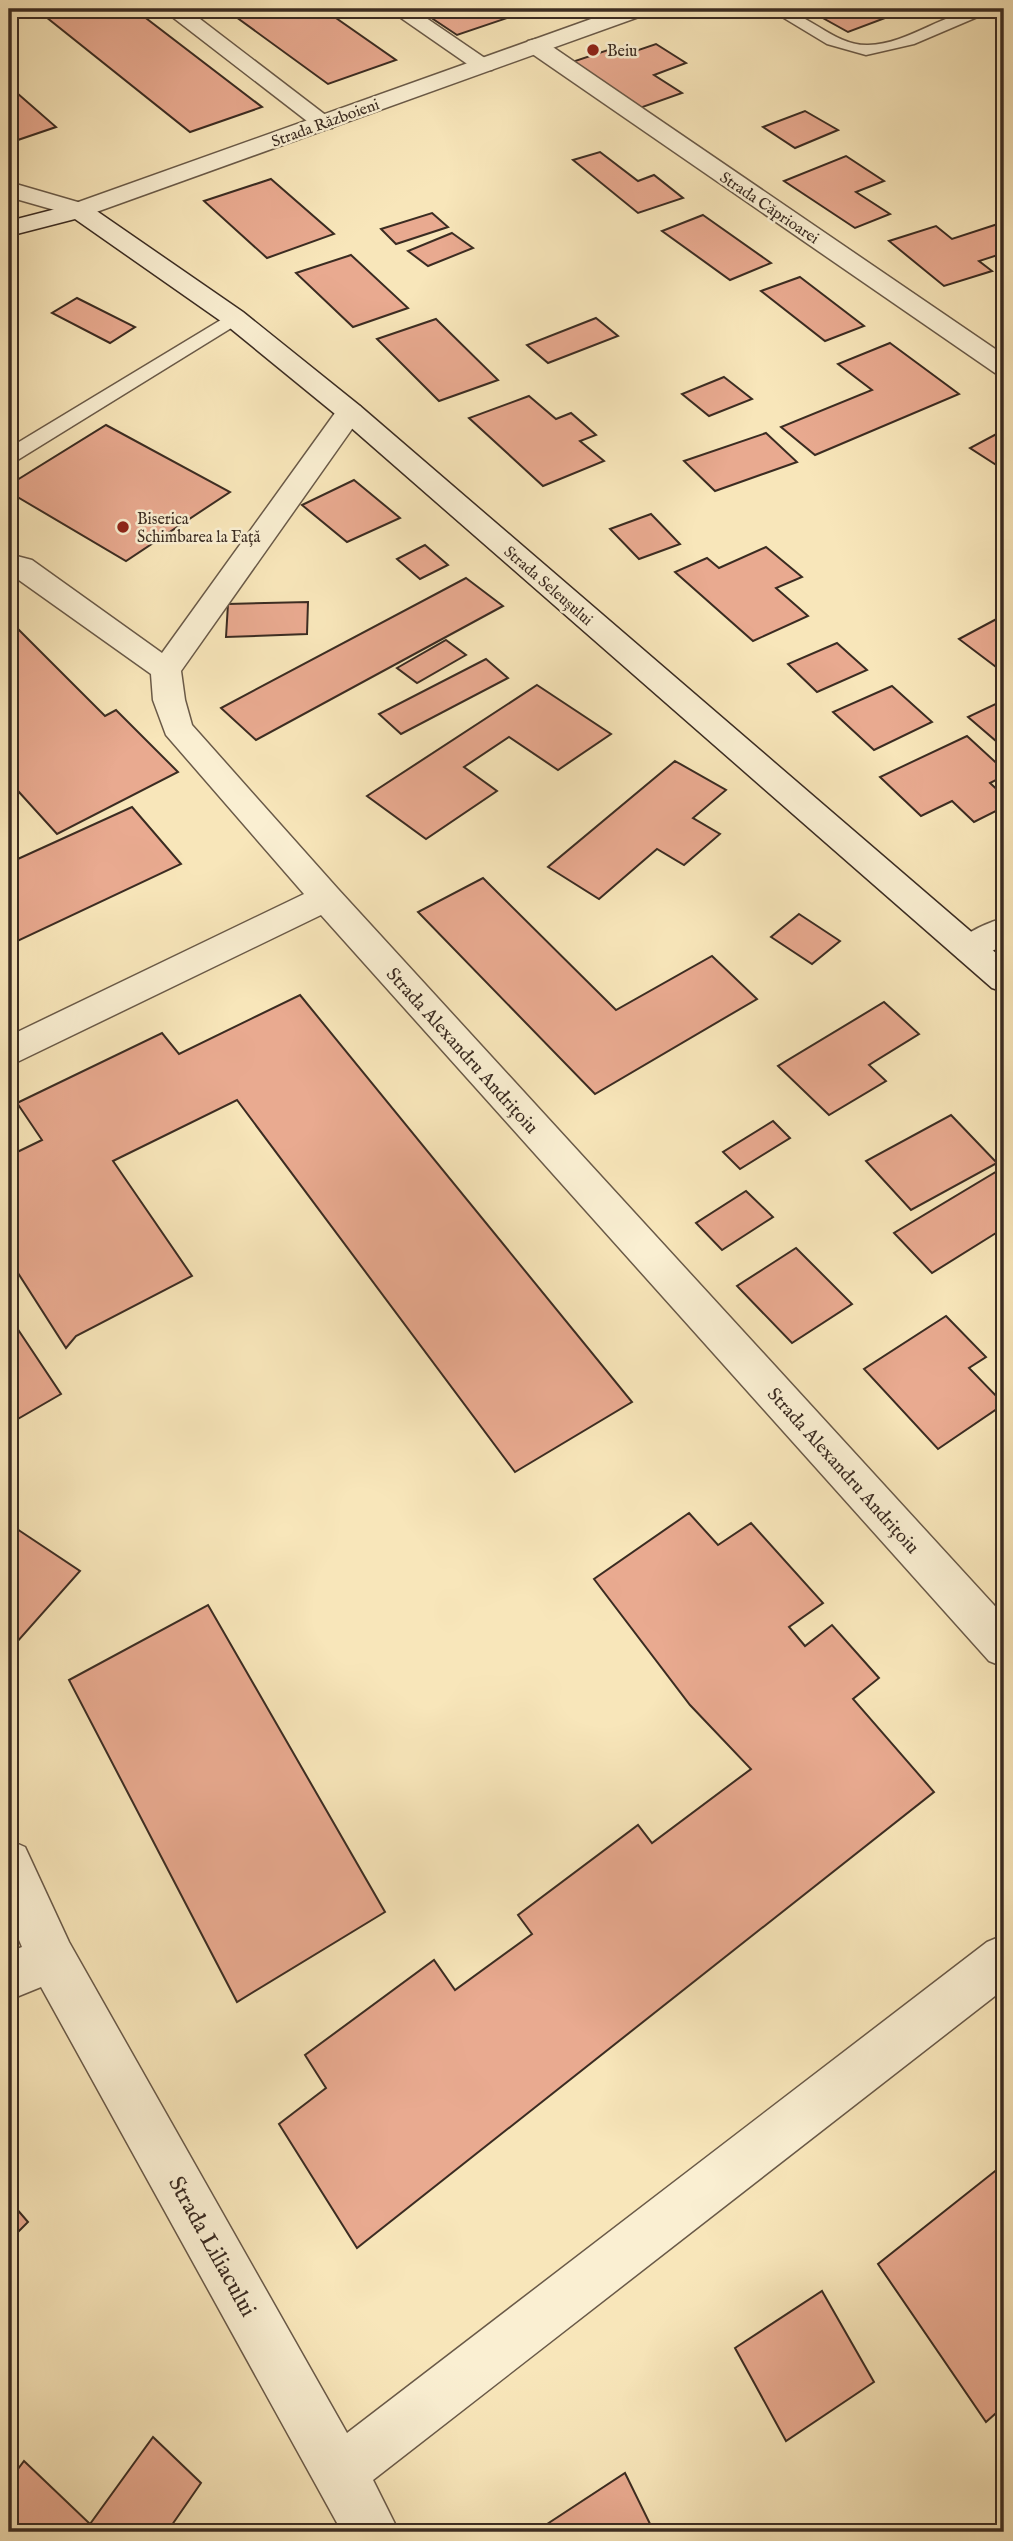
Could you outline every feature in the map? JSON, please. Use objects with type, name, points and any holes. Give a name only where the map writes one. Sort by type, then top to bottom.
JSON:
[{"type":"street","points":[[173,9],[324,123]]},
{"type":"street","points":[[399,9],[484,65]]},
{"type":"street","name":"Strada Războieni","points":[[9,229],[79,211],[639,9]]},
{"type":"street","name":"Strada Căprioarei","points":[[536,46],[1004,367]]},
{"type":"street","name":"Strada Seleușului","points":[[9,188],[79,211],[234,318],[350,412],[1004,979]]},
{"type":"street","points":[[9,214],[79,211]]},
{"type":"street","points":[[9,563],[22,567],[166,670],[350,412]]},
{"type":"street","name":"Strada Alexandru Andrițoiu","points":[[166,670],[169,700],[177,728],[326,898],[1004,1647]]},
{"type":"street","points":[[9,1052],[326,898]]},
{"type":"street","points":[[970,949],[1004,930]]},
{"type":"street","name":"Strada Liliacului","points":[[9,1863],[31,1968],[340,2472],[372,2532]]},
{"type":"street","points":[[340,2472],[1004,1959]]},
{"type":"lane","points":[[777,9],[841,44],[864,50],[887,47],[983,9]]},
{"type":"lane","points":[[9,457],[234,318]]},
{"type":"building","points":[[36,9],[134,9],[262,107],[190,132]]},
{"type":"building","points":[[225,9],[323,9],[396,60],[328,84]]},
{"type":"building","points":[[418,9],[515,9],[522,13],[457,35]]},
{"type":"building","points":[[821,9],[909,9],[848,32],[812,12]]},
{"type":"building","points":[[656,44],[686,63],[654,75],[682,93],[637,109],[569,63],[614,48],[624,55]]},
{"type":"building","points":[[9,86],[56,127],[9,143]]},
{"type":"building","points":[[805,111],[838,130],[795,148],[763,127]]},
{"type":"building","points":[[600,152],[638,181],[654,175],[683,198],[638,213],[573,160]]},
{"type":"building","points":[[846,156],[884,181],[856,192],[890,214],[855,228],[784,181]]},
{"type":"building","points":[[271,179],[334,234],[267,258],[204,201]]},
{"type":"building","points":[[432,213],[448,227],[396,244],[381,229]]},
{"type":"building","points":[[703,215],[771,263],[730,280],[662,231]]},
{"type":"building","points":[[1004,222],[1004,253],[979,261],[992,271],[944,286],[889,241],[936,226],[952,239]]},
{"type":"building","points":[[452,233],[473,248],[428,266],[408,251]]},
{"type":"building","points":[[351,255],[408,308],[353,327],[296,273]]},
{"type":"building","points":[[800,277],[864,326],[825,341],[761,291]]},
{"type":"building","points":[[77,298],[135,327],[110,343],[52,313]]},
{"type":"building","points":[[596,318],[618,336],[548,363],[527,345]]},
{"type":"building","points":[[436,319],[498,380],[439,401],[377,339]]},
{"type":"building","points":[[890,343],[959,394],[815,455],[781,427],[872,390],[838,364]]},
{"type":"building","points":[[724,377],[752,399],[709,416],[682,394]]},
{"type":"building","points":[[529,396],[556,419],[571,413],[596,435],[580,441],[604,461],[543,486],[469,418]]},
{"type":"building","name":"Biserica Schimbarea la Față","points":[[106,425],[230,492],[126,561],[9,492],[9,485]]},
{"type":"building","points":[[1004,430],[1004,470],[970,448]]},
{"type":"building","points":[[766,433],[797,462],[715,491],[684,461]]},
{"type":"building","points":[[354,480],[400,518],[347,542],[302,505]]},
{"type":"building","points":[[651,514],[680,544],[639,559],[610,529]]},
{"type":"building","points":[[425,545],[448,565],[420,579],[397,559]]},
{"type":"building","points":[[766,547],[802,577],[776,588],[808,616],[753,641],[675,572],[707,558],[719,568]]},
{"type":"building","points":[[466,578],[503,606],[256,740],[221,708]]},
{"type":"building","points":[[308,602],[307,634],[226,637],[228,604]]},
{"type":"building","points":[[1004,615],[1004,673],[959,639]]},
{"type":"building","points":[[9,620],[105,716],[116,710],[178,772],[57,834],[9,781],[9,756],[15,754],[9,747]]},
{"type":"building","points":[[446,640],[466,655],[417,683],[397,668]]},
{"type":"building","points":[[837,643],[867,670],[817,692],[788,664]]},
{"type":"building","points":[[486,659],[508,678],[401,734],[379,714]]},
{"type":"building","points":[[537,685],[611,734],[558,770],[509,737],[464,767],[497,791],[426,839],[367,796]]},
{"type":"building","points":[[892,686],[932,722],[874,750],[833,712]]},
{"type":"building","points":[[1004,700],[1004,738],[996,741],[968,717]]},
{"type":"building","points":[[967,736],[1004,770],[1004,776],[990,783],[1004,796],[1004,807],[974,822],[952,801],[921,816],[880,777]]},
{"type":"building","points":[[675,761],[726,790],[693,818],[720,834],[684,865],[657,849],[599,899],[548,867]]},
{"type":"building","points":[[132,807],[181,864],[9,945],[9,863]]},
{"type":"building","points":[[483,878],[616,1010],[712,956],[757,999],[595,1094],[418,912]]},
{"type":"building","points":[[799,914],[840,941],[812,964],[771,937]]},
{"type":"building","points":[[300,995],[632,1402],[515,1472],[237,1100],[113,1161],[192,1276],[76,1336],[66,1348],[9,1259],[9,1156],[42,1140],[17,1103],[162,1033],[179,1054]]},
{"type":"building","points":[[884,1002],[919,1034],[869,1065],[886,1081],[829,1115],[778,1066]]},
{"type":"building","points":[[951,1115],[997,1163],[911,1210],[866,1161]]},
{"type":"building","points":[[773,1121],[790,1138],[740,1169],[723,1152]]},
{"type":"building","points":[[1004,1167],[1004,1228],[932,1273],[894,1233]]},
{"type":"building","points":[[746,1191],[773,1217],[722,1250],[696,1223]]},
{"type":"building","points":[[796,1248],[852,1304],[792,1343],[737,1286]]},
{"type":"building","points":[[9,1316],[61,1394],[9,1424]]},
{"type":"building","points":[[946,1316],[986,1357],[969,1368],[1004,1404],[938,1449],[864,1369]]},
{"type":"building","points":[[689,1513],[718,1545],[751,1523],[823,1603],[789,1627],[805,1646],[832,1625],[879,1678],[853,1699],[934,1792],[357,2248],[279,2124],[326,2088],[305,2055],[434,1960],[455,1990],[532,1934],[518,1915],[638,1825],[652,1843],[751,1769],[690,1705],[594,1579]]},
{"type":"building","points":[[17,1529],[80,1571],[17,1642],[9,1636],[9,1538]]},
{"type":"building","points":[[208,1605],[385,1912],[237,2002],[69,1680]]},
{"type":"building","points":[[1004,2164],[1004,2406],[986,2422],[878,2264]]},
{"type":"building","points":[[9,2200],[28,2222],[9,2241]]},
{"type":"building","points":[[822,2291],[874,2382],[786,2441],[735,2348]]},
{"type":"building","points":[[153,2437],[201,2483],[167,2532],[9,2532],[9,2481],[24,2461],[90,2524]]},
{"type":"building","points":[[625,2473],[654,2532],[535,2532]]},
{"type":"place","name":"Beiu","points":[[593,50]]},
{"type":"place","name":"Biserica Schimbarea la Față","points":[[123,527]]}]
